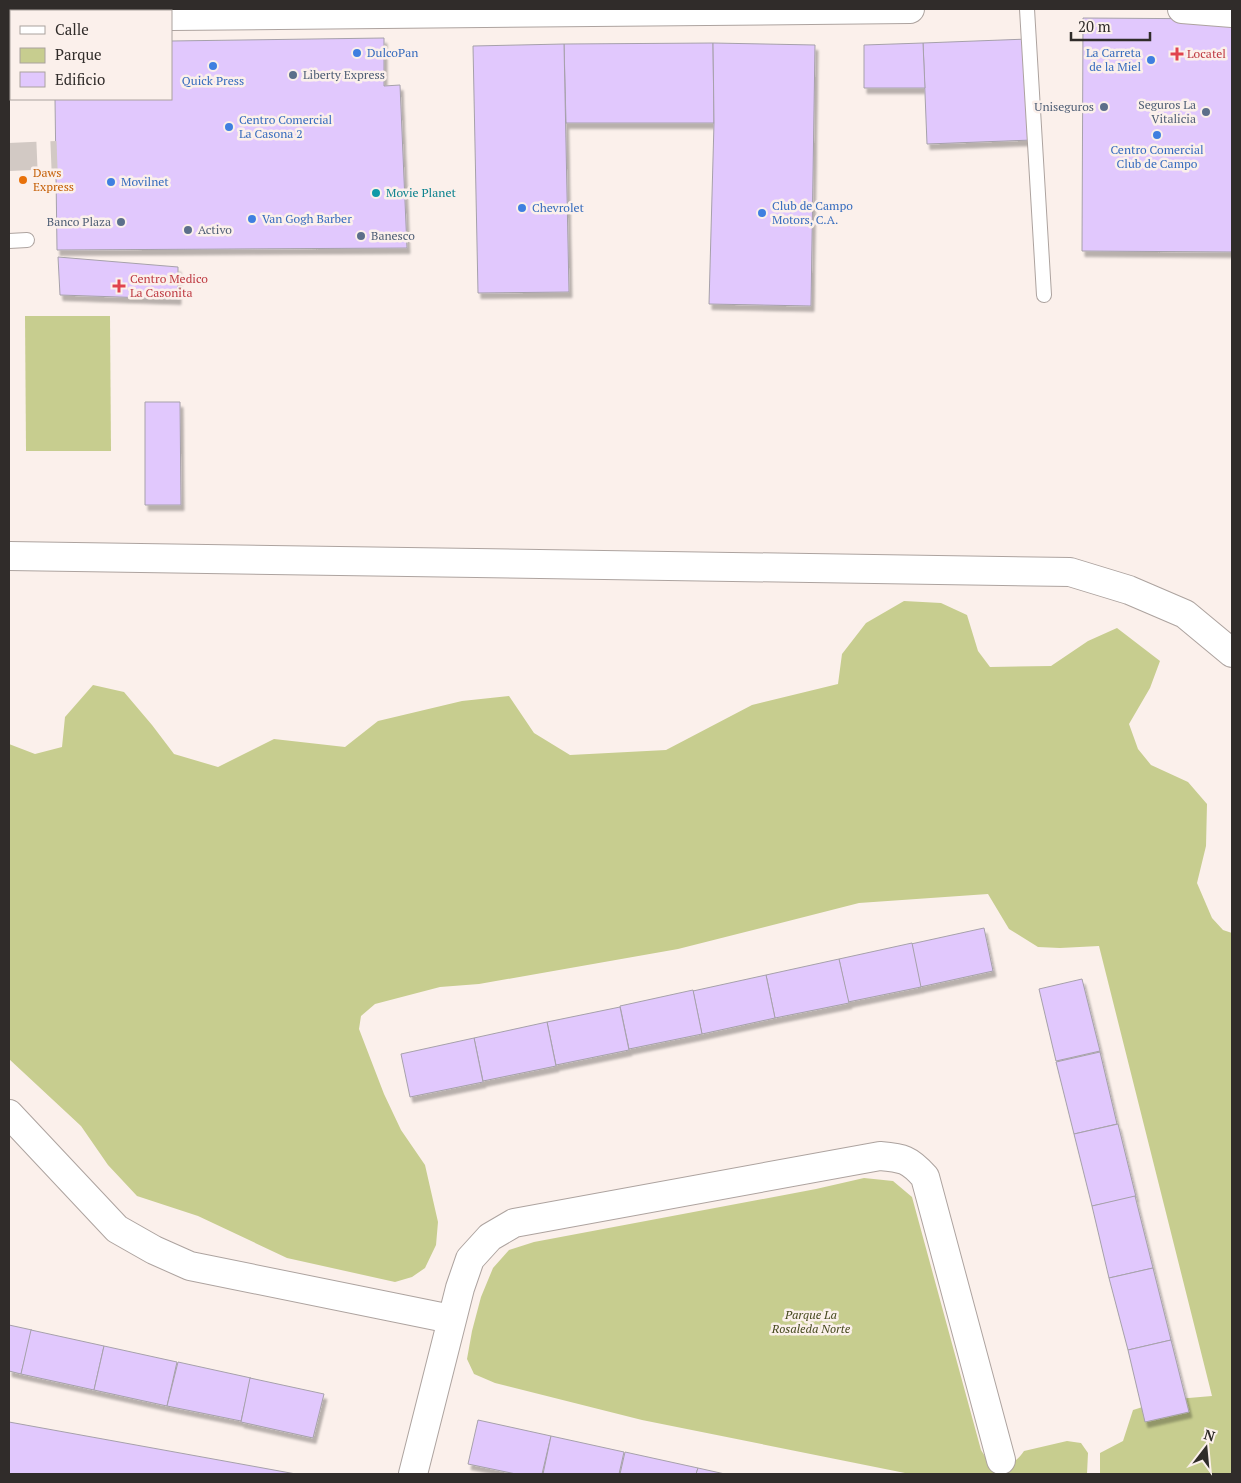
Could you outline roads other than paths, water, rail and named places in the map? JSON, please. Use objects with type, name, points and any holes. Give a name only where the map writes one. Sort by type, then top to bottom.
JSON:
[{"type":"street","points":[[172,16],[910,9]]},
{"type":"street","points":[[1182,9],[1232,13]]},
{"type":"street","points":[[9,556],[1070,572],[1129,590],[1185,614],[1232,652]]},
{"type":"street","points":[[9,1114],[117,1229],[161,1253],[190,1266],[451,1319]]},
{"type":"street","points":[[413,1474],[451,1319],[470,1259],[490,1236],[514,1223],[880,1156],[898,1158],[913,1163],[925,1177],[1001,1460]]},
{"type":"lane","points":[[1027,9],[1044,295]]},
{"type":"lane","points":[[9,241],[27,240]]},
{"type":"tunnel","points":[[9,157],[57,155]]},
{"type":"place","name":"DulcoPan","points":[[357,53]]},
{"type":"place","name":"Locatel","points":[[1177,54]]},
{"type":"place","name":"La Carreta de la Miel","points":[[1151,60]]},
{"type":"place","name":"Quick Press","points":[[213,66]]},
{"type":"place","name":"Liberty Express","points":[[293,75]]},
{"type":"place","name":"Uniseguros","points":[[1104,107]]},
{"type":"place","name":"Seguros La Vitalicia","points":[[1206,112]]},
{"type":"place","name":"Centro Comercial La Casona 2","points":[[229,127]]},
{"type":"place","name":"Centro Comercial Club de Campo","points":[[1157,135]]},
{"type":"place","name":"Daws Express","points":[[23,180]]},
{"type":"place","name":"Movilnet","points":[[111,182]]},
{"type":"place","name":"Movie Planet","points":[[376,193]]},
{"type":"place","name":"Chevrolet","points":[[522,208]]},
{"type":"place","name":"Club de Campo Motors, C.A.","points":[[762,213]]},
{"type":"place","name":"Van Gogh Barber","points":[[252,219]]},
{"type":"place","name":"Banco Plaza","points":[[121,222]]},
{"type":"place","name":"Activo","points":[[188,230]]},
{"type":"place","name":"Banesco","points":[[361,236]]},
{"type":"place","name":"Centro Medico La Casonita","points":[[119,286]]},
{"type":"park label","name":"Parque La Rosaleda Norte","points":[[811,1322]]}]
